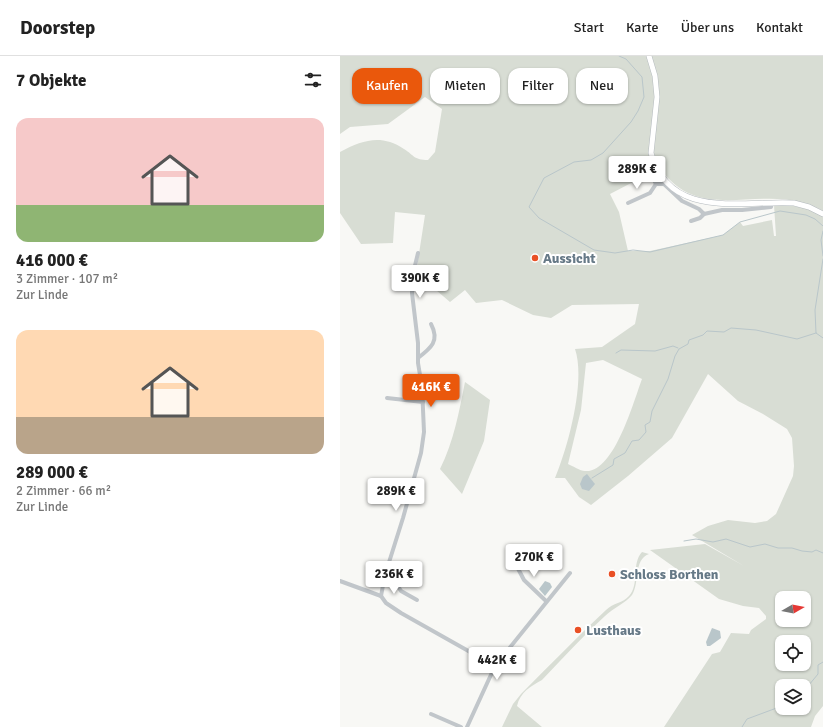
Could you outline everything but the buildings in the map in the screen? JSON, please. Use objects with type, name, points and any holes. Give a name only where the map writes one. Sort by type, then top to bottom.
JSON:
[{"type":"main road","points":[[649,56],[655,76],[657,97],[651,153],[660,173],[680,194],[695,201],[708,203],[772,203],[802,205],[823,214]]},
{"type":"street","points":[[656,184],[653,178],[660,173]]},
{"type":"street","points":[[628,203],[650,193],[656,184]]},
{"type":"street","points":[[656,184],[664,184],[682,201],[699,209],[704,214]]},
{"type":"street","points":[[691,221],[700,218],[704,214],[722,210],[742,210],[771,207],[772,203]]},
{"type":"street","points":[[381,596],[386,572],[421,453],[424,432],[423,402],[418,363],[412,278],[418,253]]},
{"type":"street","points":[[418,358],[432,348],[434,343],[435,330],[431,324]]},
{"type":"street","points":[[387,398],[423,402]]},
{"type":"street","points":[[514,560],[524,580],[546,601]]},
{"type":"street","points":[[386,572],[393,578],[401,591],[417,600]]},
{"type":"street","points":[[467,727],[495,666],[570,573]]},
{"type":"street","points":[[340,581],[381,596],[386,603],[401,613],[495,666]]},
{"type":"street","points":[[431,714],[461,727]]},
{"type":"shaded area","points":[[340,56],[823,56],[823,211],[803,203],[784,199],[708,199],[691,194],[675,184],[660,168],[610,194],[619,212],[628,251],[650,251],[723,235],[740,222],[743,226],[772,220],[774,236],[776,236],[774,205],[799,207],[811,210],[823,216],[823,706],[815,716],[811,727],[664,727],[712,654],[720,652],[731,633],[749,634],[751,630],[766,619],[766,616],[759,608],[743,606],[719,599],[650,550],[705,544],[744,566],[692,535],[708,526],[728,520],[755,523],[767,521],[776,514],[793,476],[794,466],[792,438],[787,429],[738,401],[708,374],[672,438],[628,476],[591,505],[579,497],[565,478],[555,478],[570,432],[577,396],[578,362],[575,349],[602,347],[635,324],[639,304],[572,305],[551,318],[533,315],[502,300],[476,303],[465,290],[450,302],[416,273],[425,215],[395,212],[393,243],[361,244],[340,213],[340,152],[356,144],[372,140],[380,140],[396,144],[417,158],[428,160],[435,152],[442,109],[435,104],[500,104],[500,68],[430,68],[430,101],[425,97],[422,99],[422,68],[352,68],[352,104],[415,104],[388,124],[350,127],[340,134]],"holes":[[[603,360],[642,379],[628,418],[614,449],[605,461],[595,469],[585,471],[568,464],[581,410],[586,363]]]},
{"type":"shaded area","points":[[465,382],[490,400],[484,441],[462,494],[440,469],[449,448]]},
{"type":"shaded area","points":[[587,474],[595,484],[589,491],[582,489],[580,484],[583,477]]},
{"type":"shaded area","points":[[642,552],[649,554],[641,561],[632,595],[605,616],[542,680],[523,693],[518,701],[517,706],[542,727],[502,727],[513,704],[521,694],[606,610],[629,596],[634,586],[637,562]]},
{"type":"shaded area","points":[[545,581],[550,583],[552,587],[545,596],[539,589]]},
{"type":"shaded area","points":[[712,628],[720,631],[721,638],[710,646],[707,646],[706,642]]},
{"type":"waterway","points":[[619,56],[626,59],[642,77],[644,97],[638,111],[631,122],[603,153],[591,160],[574,162],[544,178],[529,207],[539,218],[594,250],[615,253],[633,250],[650,252],[723,235],[740,222],[780,211],[806,215],[815,219],[823,226]]},
{"type":"waterway","points":[[823,231],[821,240],[823,256]]},
{"type":"waterway","points":[[823,259],[815,310],[816,333],[823,338]]},
{"type":"waterway","points":[[592,478],[613,465],[614,459],[625,453],[632,441],[639,440],[646,432],[645,425],[650,422],[652,411],[668,379],[675,356],[679,349],[688,344],[689,340],[703,335],[707,331],[724,332],[731,328],[756,330],[797,339],[816,333]]},
{"type":"waterway","points":[[616,353],[621,350],[655,351],[673,346],[678,348]]},
{"type":"waterway","points":[[684,541],[696,539],[713,542],[726,539],[750,547],[765,544],[778,548],[792,548],[812,552],[816,550],[823,553]]},
{"type":"waterway","points":[[811,682],[818,674],[818,665],[823,662]]},
{"type":"waterway","points":[[742,727],[747,719],[775,709]]},
{"type":"place","name":"Aussicht","points":[[535,258]]},
{"type":"place","name":"Schloss Borthen","points":[[612,574]]},
{"type":"place","name":"Lusthaus","points":[[578,630]]}]
